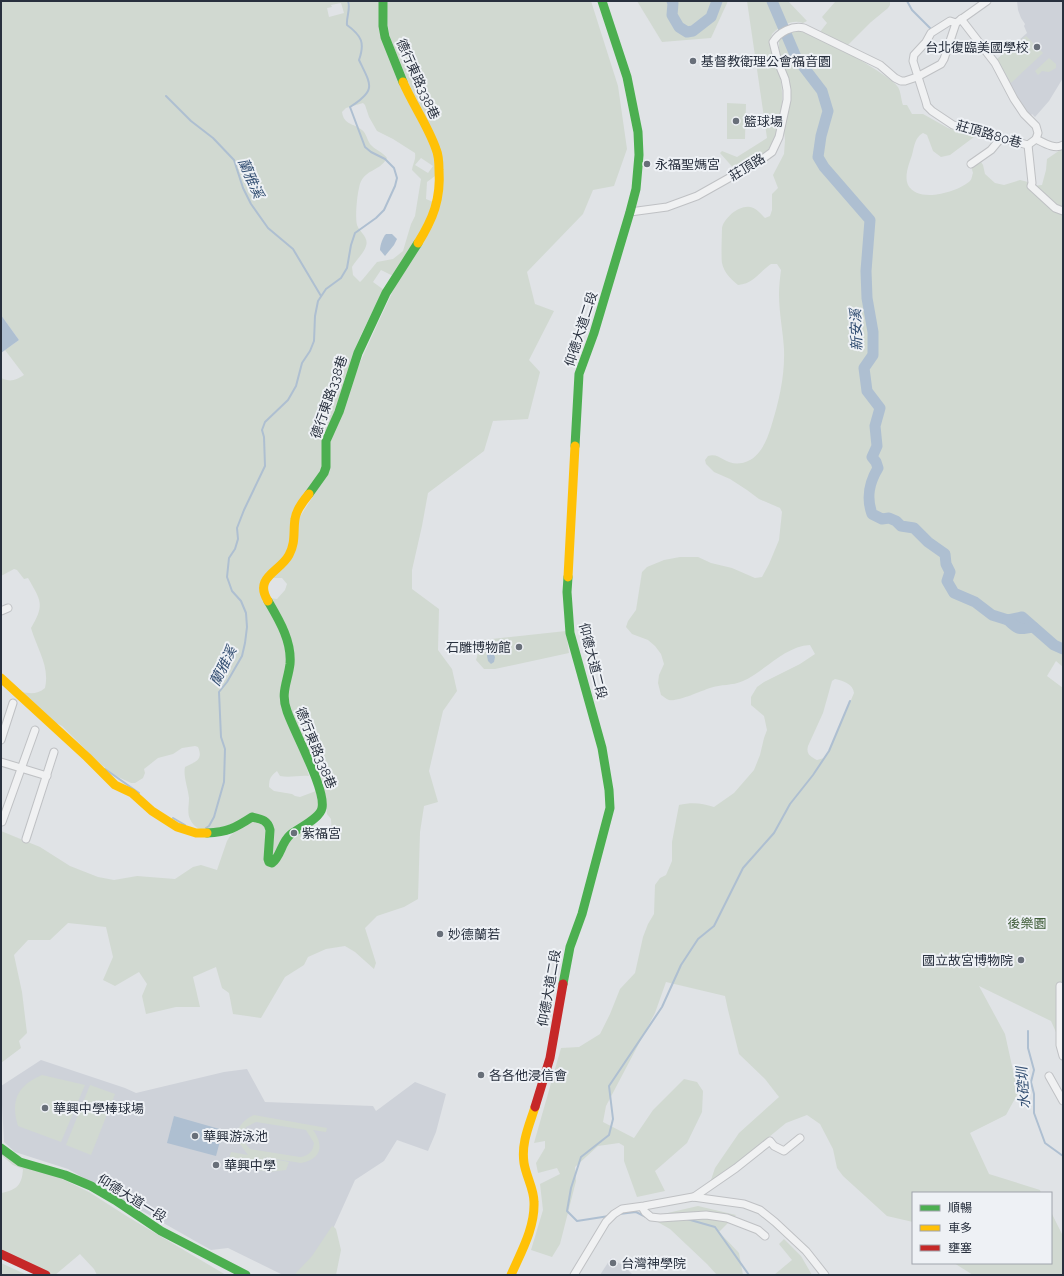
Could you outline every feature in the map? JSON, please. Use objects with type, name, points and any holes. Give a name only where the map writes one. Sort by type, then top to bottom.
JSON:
[{"type":"main road","name":"德行東路338巷","points":[[1,678],[92,761],[115,785],[132,793],[152,811],[177,827],[196,832],[219,832],[236,828],[252,817],[260,817],[269,826],[270,834],[268,859],[272,863],[276,860],[282,845],[287,838],[316,818],[322,809],[322,797],[318,784],[286,710],[284,688],[290,663],[288,641],[280,621],[266,598],[264,586],[267,578],[288,557],[294,543],[295,517],[307,496],[324,473],[326,466],[326,441],[339,412],[358,353],[386,293],[429,226],[438,200],[440,171],[437,153],[409,96],[385,37],[383,26],[383,1]]},
{"type":"main road","name":"仰德大道二段","points":[[511,1275],[529,1234],[534,1201],[530,1180],[524,1164],[523,1143],[550,1058],[570,947],[582,914],[610,808],[609,790],[602,748],[570,633],[567,592],[579,374],[594,333],[630,212],[636,189],[639,155],[638,132],[627,77],[602,1]]},
{"type":"main road","name":"仰德大道一段","points":[[1,1148],[20,1162],[65,1175],[91,1186],[115,1200],[161,1231],[246,1275]]},
{"type":"main road","points":[[1,1254],[46,1275]]},
{"type":"street","points":[[917,77],[941,64],[958,21],[987,1]]},
{"type":"street","name":"莊頂路80巷","points":[[950,21],[958,21],[995,63],[1014,99],[1024,114],[1036,126],[1038,133],[1036,139],[1028,145],[953,125],[932,111],[928,106],[917,77],[913,61],[914,55],[926,42],[931,33],[950,21]]},
{"type":"street","name":"莊頂路","points":[[630,212],[666,207],[696,196],[761,160],[772,152],[779,137],[787,100],[785,79],[778,62],[773,42],[776,36],[792,28],[799,26],[816,33],[880,66],[901,81],[917,77]]},
{"type":"street","points":[[971,164],[992,150],[1001,138]]},
{"type":"street","points":[[1036,139],[1053,146],[1059,147],[1063,145]]},
{"type":"street","points":[[1028,145],[1032,183],[1031,186],[1055,208],[1063,211]]},
{"type":"street","points":[[1,740],[13,703]]},
{"type":"street","points":[[2,822],[36,730]]},
{"type":"street","points":[[26,839],[54,752]]},
{"type":"street","points":[[1,762],[47,776]]},
{"type":"street","points":[[1060,986],[1060,1045],[1063,1056]]},
{"type":"street","points":[[1049,1076],[1063,1101]]},
{"type":"street","points":[[693,1197],[736,1168],[770,1141],[774,1146],[784,1151],[800,1138]]},
{"type":"street","points":[[574,1275],[606,1222],[614,1214],[622,1209],[642,1207],[693,1197],[744,1204],[760,1210],[806,1251],[825,1275]]},
{"type":"street","points":[[642,1207],[651,1217],[706,1216],[727,1218],[758,1230],[766,1236]]},
{"type":"shaded area","name":"台北復臨美國學校","points":[[1017,1],[1063,1],[1063,78],[1049,101],[1035,117],[1032,114],[1029,117],[1020,106],[995,61],[1027,33],[1024,26],[1025,24],[1018,10]]},
{"type":"shaded area","name":"華興中學","points":[[41,1060],[136,1093],[224,1072],[247,1069],[265,1102],[373,1106],[376,1111],[415,1082],[446,1094],[436,1132],[428,1151],[397,1140],[384,1161],[355,1180],[324,1249],[300,1275],[283,1275],[228,1248],[211,1250],[68,1169],[15,1152],[4,1142],[1,1086]]},
{"type":"shaded area","name":"台灣神學院","points":[[611,1258],[625,1267],[633,1275],[600,1275]]},
{"type":"green space","points":[[1,1],[379,1],[382,38],[433,149],[437,167],[435,176],[427,182],[426,199],[433,202],[428,224],[393,276],[381,270],[373,282],[384,290],[359,339],[352,358],[324,466],[305,494],[292,541],[286,556],[261,583],[283,633],[288,667],[282,683],[309,776],[280,776],[277,771],[273,774],[269,781],[269,787],[274,791],[300,797],[316,791],[319,810],[273,861],[269,821],[244,821],[206,830],[200,829],[194,825],[190,819],[188,812],[189,798],[185,778],[185,767],[195,762],[199,758],[200,752],[198,747],[182,748],[173,754],[158,758],[144,769],[145,773],[143,778],[135,783],[131,783],[112,774],[62,726],[52,721],[22,692],[34,693],[45,688],[46,672],[31,628],[40,608],[40,603],[36,592],[28,578],[24,579],[17,570],[14,569],[1,576],[1,378],[12,380],[18,379],[24,375],[5,350],[19,340],[1,315]],"holes":[[[341,3],[344,13],[329,17],[327,8],[332,7],[331,5]],[[363,103],[377,131],[415,153],[415,160],[412,170],[421,179],[415,216],[403,251],[393,259],[377,262],[360,282],[353,275],[352,267],[364,251],[367,243],[358,228],[356,221],[356,206],[359,188],[364,177],[384,163],[387,158],[370,144],[362,130],[347,122],[342,112],[346,108]],[[421,158],[433,166],[428,173],[415,165]]]},
{"type":"green space","points":[[387,1],[591,1],[618,86],[627,149],[614,186],[593,190],[583,214],[527,272],[535,304],[554,311],[529,360],[540,372],[528,419],[493,421],[484,451],[428,493],[412,570],[412,589],[439,609],[438,650],[452,669],[457,691],[443,711],[429,771],[438,802],[424,806],[420,832],[418,899],[404,907],[377,916],[365,928],[376,963],[374,969],[355,952],[345,946],[326,949],[308,957],[304,965],[285,977],[261,1018],[233,1014],[229,993],[222,988],[216,967],[193,977],[200,1007],[176,1007],[146,1014],[142,996],[147,984],[139,972],[115,986],[103,980],[113,957],[106,927],[68,923],[50,940],[28,940],[14,955],[22,992],[27,1033],[19,1041],[21,1048],[1,1063],[1,831],[40,847],[70,866],[98,877],[114,880],[137,876],[175,879],[193,867],[201,865],[217,870],[230,836],[250,819],[265,825],[268,862],[288,842],[312,824],[319,829],[322,840],[332,838],[331,819],[327,814],[326,803],[289,705],[288,693],[293,668],[269,598],[277,599],[285,590],[287,584],[282,578],[274,578],[273,576],[289,561],[296,523],[326,476],[329,445],[358,367],[378,323],[400,276],[433,226],[443,177],[418,106],[390,38]]},
{"type":"green space","points":[[637,1],[728,1],[711,38],[662,42]]},
{"type":"green space","points":[[747,1],[788,1],[807,21],[803,23],[795,22],[786,24],[772,34],[770,42],[782,87],[781,108],[776,133],[773,141],[765,153],[755,161],[736,171],[720,153],[722,151],[737,157],[767,138]]},
{"type":"green space","points":[[834,1],[890,1],[890,5],[846,47],[820,32],[827,23],[822,17],[835,2]]},
{"type":"green space","name":"後樂園","points":[[795,30],[801,30],[836,46],[893,82],[899,89],[903,105],[907,105],[912,114],[923,114],[948,128],[974,137],[950,155],[941,157],[933,151],[927,135],[923,133],[918,137],[915,142],[908,166],[907,181],[908,185],[913,191],[920,194],[929,195],[948,192],[964,185],[972,178],[973,173],[971,166],[979,159],[983,165],[985,174],[995,183],[1004,185],[1020,180],[1028,182],[1034,186],[1042,185],[1047,159],[1063,148],[1063,667],[1056,661],[1047,676],[1063,688],[1063,1048],[1051,1021],[979,986],[1005,1034],[1018,1093],[1006,1115],[970,1133],[989,1174],[1040,1190],[1041,1192],[912,1192],[912,1222],[887,1216],[843,1176],[837,1168],[833,1149],[820,1124],[807,1115],[786,1123],[734,1166],[710,1183],[715,1168],[739,1133],[779,1097],[765,1079],[739,1054],[725,996],[666,982],[655,1013],[606,1106],[603,1122],[634,1138],[653,1110],[684,1079],[697,1082],[703,1091],[702,1112],[687,1143],[655,1171],[665,1191],[637,1197],[624,1161],[624,1146],[619,1143],[598,1146],[575,1167],[576,1181],[560,1244],[552,1257],[531,1250],[543,1210],[540,1184],[560,1174],[557,1168],[538,1173],[536,1163],[545,1148],[545,1141],[534,1143],[561,1048],[579,1047],[600,1034],[620,989],[635,973],[643,937],[654,914],[655,885],[660,878],[666,875],[672,861],[672,842],[679,805],[697,803],[714,807],[734,793],[754,770],[767,730],[764,716],[751,705],[751,697],[757,687],[764,682],[800,664],[815,654],[810,645],[801,646],[784,654],[743,681],[735,684],[714,687],[683,698],[669,700],[661,695],[658,683],[659,675],[664,664],[661,654],[648,640],[632,634],[626,627],[628,621],[636,610],[642,572],[647,567],[664,560],[680,557],[698,557],[711,563],[732,568],[755,578],[762,577],[779,540],[782,512],[780,508],[759,499],[730,479],[714,472],[706,464],[705,460],[708,456],[713,455],[730,462],[741,463],[748,461],[757,455],[763,447],[769,432],[777,408],[781,388],[784,359],[779,301],[781,270],[777,264],[771,264],[752,280],[738,285],[726,273],[722,263],[723,224],[729,216],[737,210],[746,207],[756,210],[765,218],[770,216],[772,210],[772,194],[778,188],[773,175],[784,154],[784,132],[786,121],[779,40],[783,35]],"holes":[[[835,679],[845,682],[852,687],[854,693],[828,754],[824,758],[817,760],[809,754],[808,746],[823,713],[832,681]]]},
{"type":"green space","points":[[1026,36],[1043,53],[1011,83],[997,59]]},
{"type":"green space","points":[[1049,58],[1056,64],[1056,68],[1049,72],[1042,71],[1038,75],[1035,71]]},
{"type":"green space","name":"籃球場","points":[[727,103],[746,104],[745,139],[727,139]]},
{"type":"green space","points":[[566,631],[569,653],[495,669],[484,669],[476,660],[482,640]]},
{"type":"green space","name":"華興中學棒球場","points":[[42,1075],[85,1085],[61,1142],[18,1126],[15,1108],[18,1094],[27,1084]]},
{"type":"green space","points":[[90,1085],[115,1094],[91,1155],[66,1145]]},
{"type":"green space","points":[[254,1115],[327,1128],[326,1132],[313,1130],[317,1136],[320,1146],[317,1155],[308,1161],[301,1163],[257,1156],[289,1162],[286,1170],[269,1172],[241,1167],[224,1169],[231,1152],[248,1155],[237,1140],[236,1134],[239,1127],[245,1120]],"holes":[[[256,1122],[306,1130],[314,1143],[312,1151],[300,1157],[250,1149],[244,1139],[246,1127]]]},
{"type":"green space","points":[[1,1153],[50,1173],[89,1192],[226,1275],[97,1275],[94,1269],[80,1254],[55,1275],[52,1275],[1,1252],[1,1193],[18,1186],[23,1169],[13,1165],[1,1155]]},
{"type":"green space","points":[[698,1206],[736,1215],[719,1232],[739,1253],[743,1275],[717,1275],[670,1229],[647,1216],[659,1215]]},
{"type":"green space","points":[[1052,1214],[1063,1236],[1063,1275],[973,1275],[956,1264],[1052,1264]]},
{"type":"green space","points":[[332,1226],[336,1229],[341,1250],[336,1275],[291,1275],[295,1274],[312,1256]]},
{"type":"green space","points":[[784,1239],[801,1256],[812,1275],[774,1275],[792,1260],[779,1244]]},
{"type":"green space","points":[[1,1263],[27,1275],[1,1275]]},
{"type":"water","points":[[386,234],[392,234],[397,239],[385,256],[380,250],[382,241]]},
{"type":"water","points":[[1,315],[19,340],[1,353]]},
{"type":"water","points":[[487,649],[491,650],[495,657],[494,662],[491,664],[488,661]]},
{"type":"water","name":"華興游泳池","points":[[174,1116],[223,1130],[216,1156],[167,1143]]},
{"type":"waterway","name":"蘭雅溪","points":[[206,828],[209,826],[214,817],[224,782],[225,749],[221,737],[219,692],[227,682],[242,656],[247,627],[246,613],[241,601],[232,591],[227,577],[229,558],[235,549],[238,539],[237,528],[244,510],[265,466],[264,437],[262,430],[265,422],[288,400],[296,386],[302,363],[310,351],[314,341],[315,316],[318,301],[326,289],[341,278],[347,268],[351,245],[355,233],[376,218],[384,210],[397,178],[394,168],[385,159],[371,152],[365,147],[350,107],[359,101],[368,91],[369,81],[359,60],[362,49],[361,40],[359,36],[347,25],[349,7],[348,1]]},
{"type":"waterway","name":"新安溪","points":[[672,1],[672,15],[679,27],[687,32],[693,31],[711,17],[717,1]]},
{"type":"waterway","name":"新安溪","points":[[772,1],[796,57],[822,91],[828,111],[821,136],[818,157],[824,167],[870,220],[866,271],[867,298],[873,332],[873,355],[864,368],[867,391],[880,408],[875,426],[877,446],[872,457],[878,468],[872,479],[869,490],[869,502],[872,514],[882,519],[889,518],[896,521],[901,526],[914,528],[928,542],[945,554],[946,564],[950,572],[947,581],[954,593],[975,602],[992,615],[1008,620],[1022,617],[1054,645],[1063,649]]},
{"type":"waterway","points":[[907,1],[912,10],[930,28]]},
{"type":"waterway","name":"蘭雅溪","points":[[166,96],[191,121],[213,138],[234,160],[243,188],[251,204],[268,228],[293,249],[321,296]]},
{"type":"waterway","name":"新安溪","points":[[1008,620],[1014,626],[1019,628],[1025,629],[1033,627]]},
{"type":"waterway","points":[[609,1216],[577,1221],[567,1211],[571,1188],[581,1157],[609,1135],[613,1119],[609,1086],[662,1007],[681,965],[698,939],[714,926],[743,868],[774,833],[790,804],[813,775],[829,751],[850,701]]},
{"type":"waterway","name":"蘭雅溪","points":[[105,769],[139,793]]},
{"type":"waterway","name":"蘭雅溪","points":[[173,818],[185,825]]},
{"type":"waterway","name":"水硿圳","points":[[1028,1031],[1028,1048],[1034,1070],[1031,1082],[1034,1094],[1034,1113],[1045,1143],[1063,1156]]},
{"type":"waterway","points":[[619,1214],[636,1212],[646,1217]]},
{"type":"waterway","points":[[687,1219],[715,1227],[749,1275]]},
{"type":"traffic: fast","points":[[383,1],[383,26],[385,37],[403,82]]},
{"type":"traffic: fast","points":[[575,446],[579,374],[594,333],[630,212],[636,189],[639,155],[638,132],[627,77],[602,1]]},
{"type":"traffic: fast","points":[[309,494],[324,473],[326,467],[326,441],[339,412],[358,353],[386,293],[418,243]]},
{"type":"traffic: fast","points":[[563,984],[570,947],[582,914],[610,808],[609,790],[602,748],[570,633],[567,592],[568,577]]},
{"type":"traffic: fast","points":[[207,833],[231,829],[252,817],[264,820],[268,824],[270,830],[268,859],[269,862],[272,863],[277,857],[287,838],[313,820],[322,808],[322,799],[315,774],[285,705],[284,693],[290,664],[289,647],[284,631],[268,601]]},
{"type":"traffic: fast","points":[[1,1148],[20,1162],[65,1175],[91,1186],[115,1200],[161,1231],[246,1275]]},
{"type":"traffic: slow","points":[[403,82],[433,140],[439,160],[439,190],[435,208],[428,226],[418,243]]},
{"type":"traffic: slow","points":[[568,577],[575,446]]},
{"type":"traffic: slow","points":[[268,601],[264,593],[266,580],[289,555],[293,541],[296,516],[300,506],[309,494]]},
{"type":"traffic: slow","points":[[1,678],[87,757],[115,785],[132,793],[152,811],[177,827],[196,833],[207,833]]},
{"type":"traffic: slow","points":[[511,1275],[527,1240],[534,1212],[534,1197],[523,1156],[526,1135],[535,1107]]},
{"type":"traffic: jam","points":[[535,1107],[550,1058],[563,984]]},
{"type":"traffic: jam","points":[[1,1254],[46,1275]]},
{"type":"place","name":"台北復臨美國學校","points":[[1037,47]]},
{"type":"place","name":"基督教衛理公會福音園","points":[[693,61]]},
{"type":"place","name":"籃球場","points":[[736,121]]},
{"type":"place","name":"永福聖媽宮","points":[[647,164]]},
{"type":"place","name":"石雕博物館","points":[[519,647]]},
{"type":"place","name":"紫福宮","points":[[294,833]]},
{"type":"place","name":"妙德蘭若","points":[[440,934]]},
{"type":"place","name":"國立故宮博物院","points":[[1021,960]]},
{"type":"place","name":"各各他浸信會","points":[[481,1075]]},
{"type":"place","name":"華興中學棒球場","points":[[45,1108]]},
{"type":"place","name":"華興游泳池","points":[[195,1136]]},
{"type":"place","name":"華興中學","points":[[216,1165]]},
{"type":"place","name":"台灣神學院","points":[[613,1263]]}]
